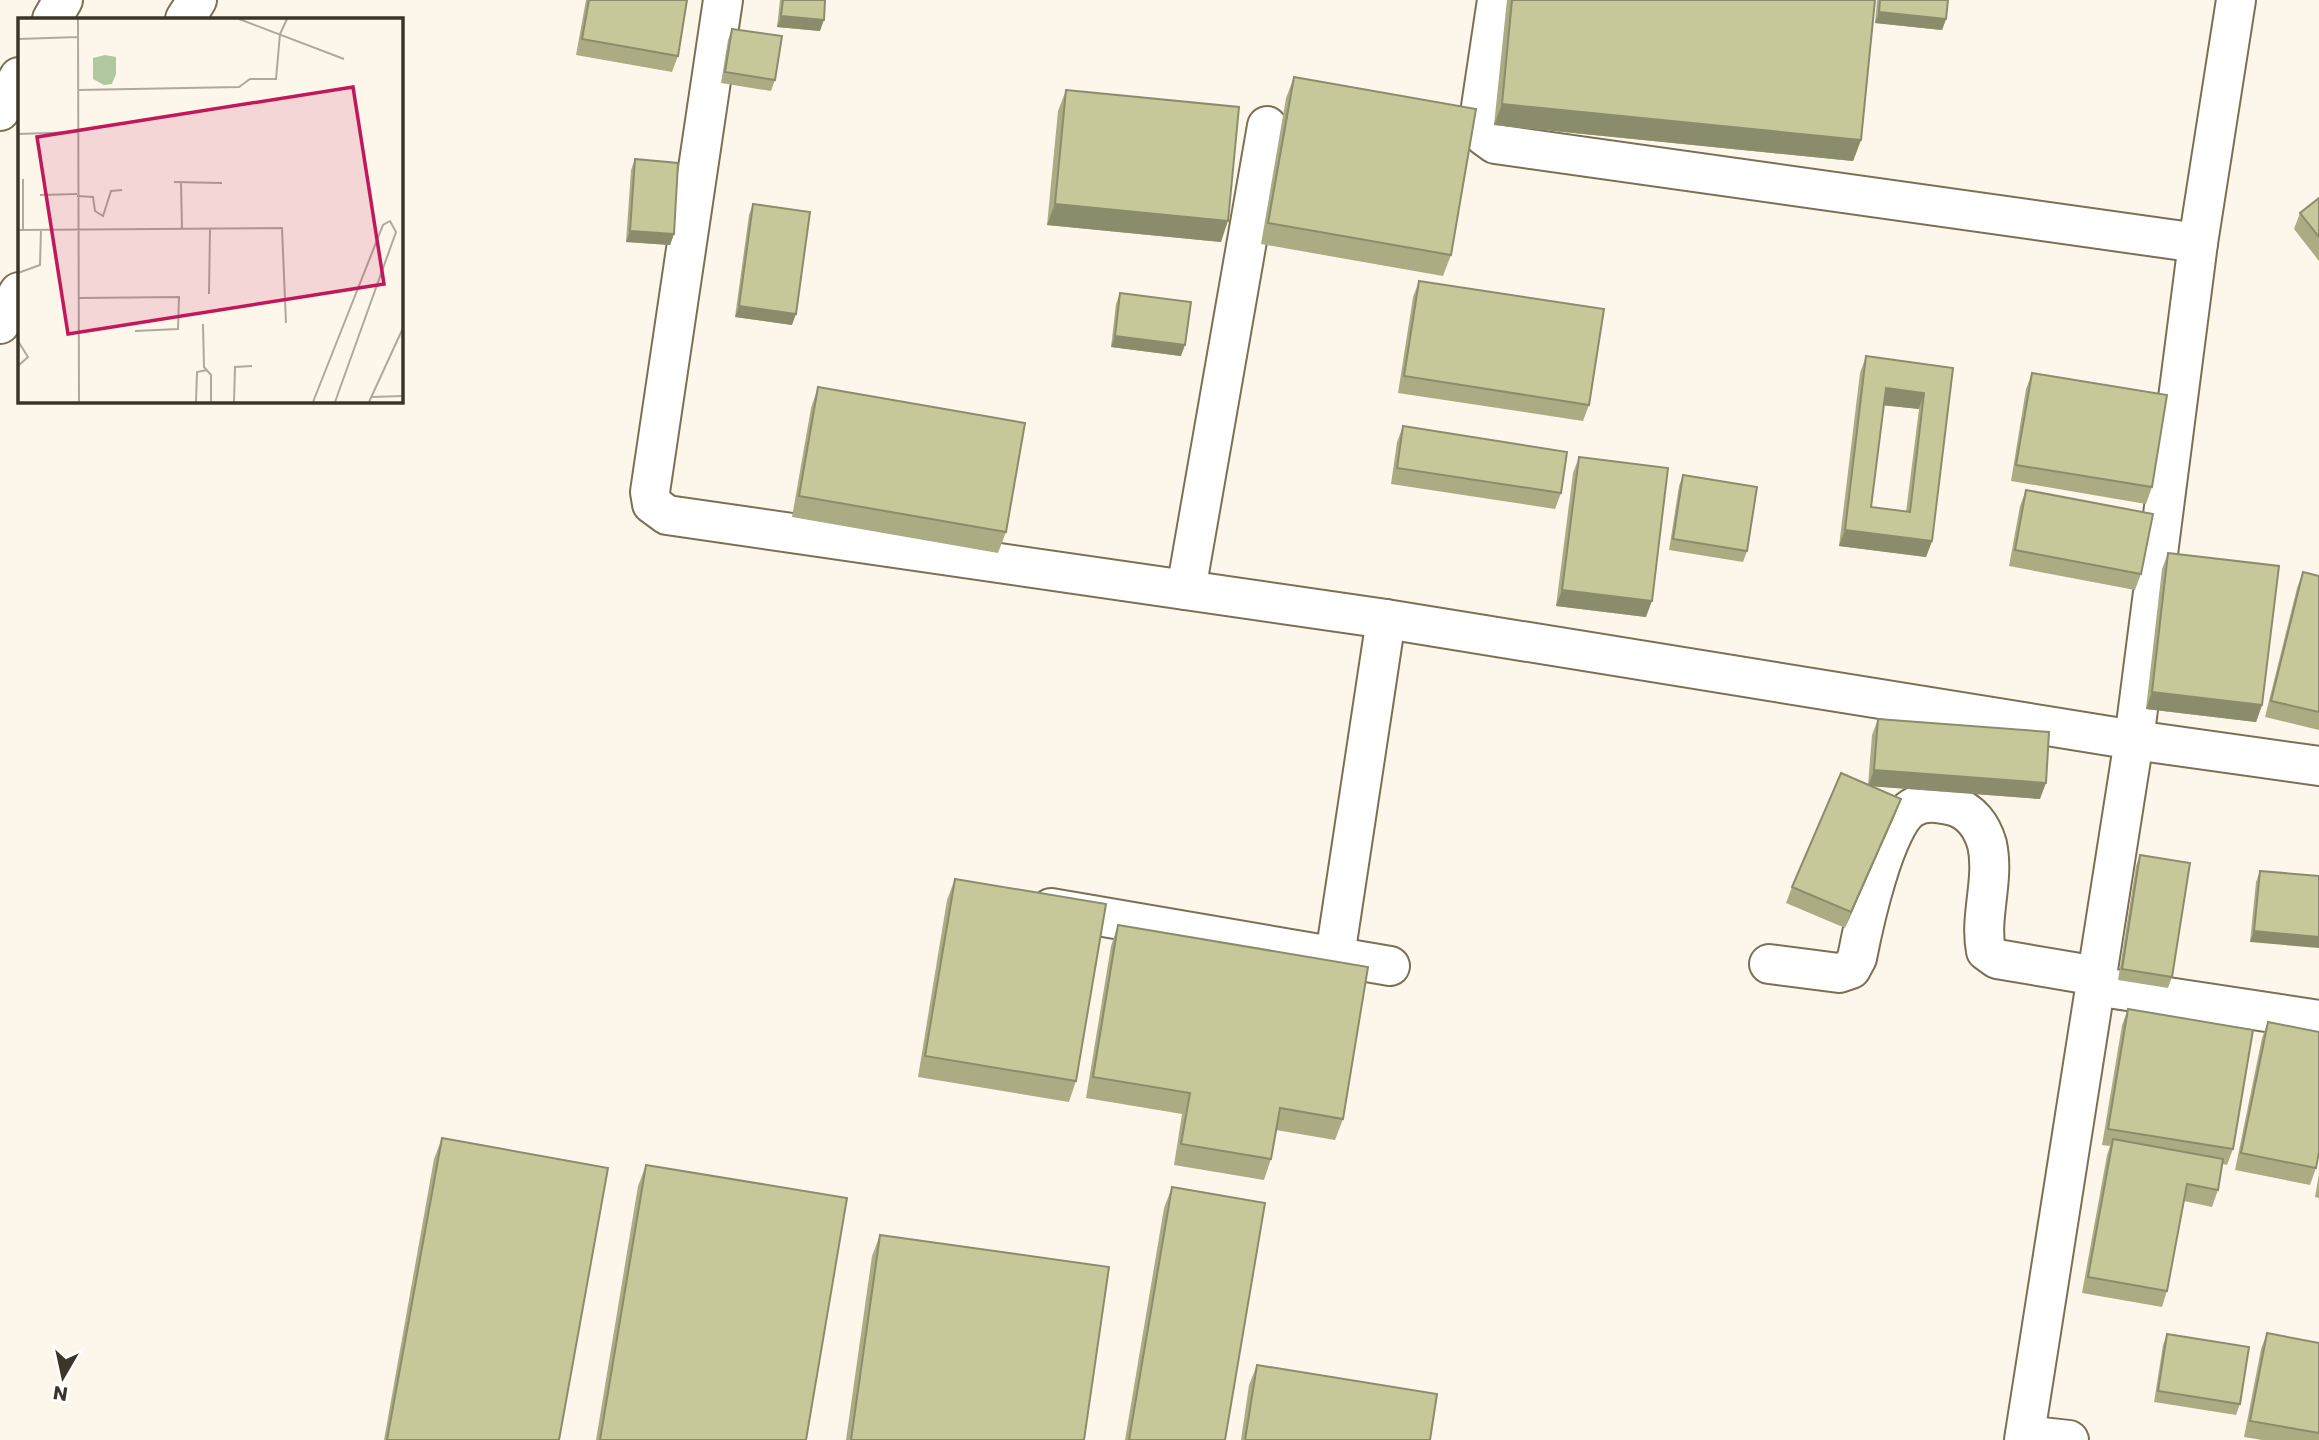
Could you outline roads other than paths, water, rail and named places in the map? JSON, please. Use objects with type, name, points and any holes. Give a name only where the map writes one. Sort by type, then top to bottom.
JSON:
[{"type":"street","points":[[53,18],[63,0]]},
{"type":"street","points":[[186,18],[197,0]]},
{"type":"street","points":[[723,0],[650,492],[652,505],[667,515],[1386,619],[2134,740],[2319,766]]},
{"type":"street","points":[[1497,0],[1479,120],[1484,136],[1495,144],[2197,243]]},
{"type":"street","points":[[2069,1440],[2025,1438],[2134,740],[2197,243],[2236,0]]},
{"type":"street","points":[[0,111],[18,79]]},
{"type":"street","points":[[1186,590],[1267,126]]},
{"type":"street","points":[[0,324],[18,294]]},
{"type":"street","points":[[1335,956],[1386,619]]},
{"type":"street","points":[[1769,964],[1839,973],[1852,970],[1882,859],[1900,823],[1911,808],[1934,801],[1961,808],[1979,824],[1987,845],[1990,872],[1983,935],[1986,951],[1997,959],[2096,981],[2319,1020]]},
{"type":"street","points":[[1046,907],[1390,967]]}]
